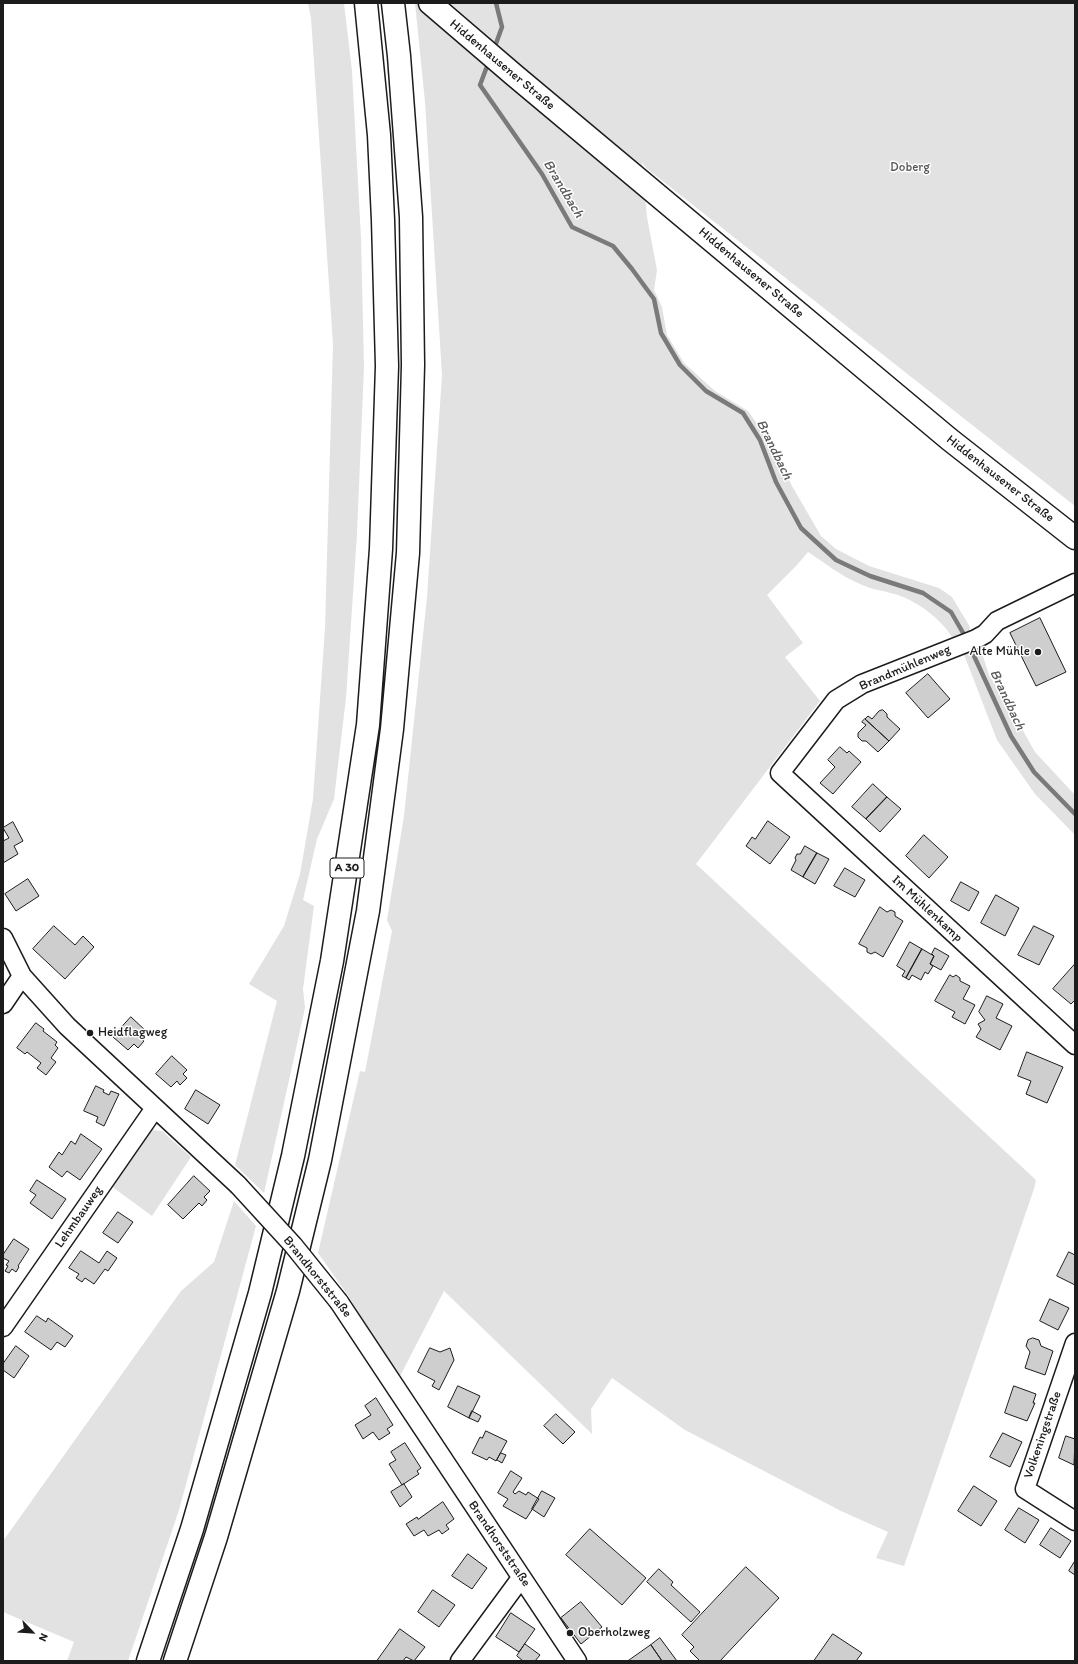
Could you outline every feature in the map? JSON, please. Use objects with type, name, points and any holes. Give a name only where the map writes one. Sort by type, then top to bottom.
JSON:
[{"type":"main road","name":"A 30","points":[[148,1661],[192,1529],[260,1293],[293,1156],[332,961],[366,732],[381,549],[387,366],[379,135],[366,3]]},
{"type":"main road","name":"A 30","points":[[175,1661],[216,1537],[288,1291],[320,1160],[368,911],[392,729],[408,553],[413,365],[411,225],[399,56],[393,3]]},
{"type":"main road","name":"Hiddenhausener Straße","points":[[430,3],[468,37],[949,439],[1075,538]]},
{"type":"street","name":"Brandmühlenweg","points":[[780,773],[836,700],[862,684],[976,639],[985,634],[997,622],[1075,583]]},
{"type":"street","name":"Im Mühlenkamp","points":[[780,773],[1075,1045]]},
{"type":"street","name":"Brandhorststraße","points":[[3,938],[14,980],[67,1026],[238,1185],[293,1245],[339,1302],[577,1661]]},
{"type":"street","points":[[3,1004],[14,980]]},
{"type":"street","name":"Lehmbauweg","points":[[3,1327],[155,1108]]},
{"type":"street","name":"Volkeningstraße","points":[[1074,1345],[1025,1489],[1075,1521]]},
{"type":"street","points":[[460,1661],[521,1578]]},
{"type":"green space","points":[[308,3],[344,3],[352,71],[361,238],[364,367],[357,534],[346,698],[334,799],[317,839],[303,900],[314,906],[303,989],[305,1008],[264,1193],[235,1165],[277,1001],[249,984],[284,926],[300,874],[313,799],[325,628],[333,344],[311,18]]},
{"type":"green space","name":"Doberg","points":[[415,3],[1075,3],[1075,506],[646,168],[642,162],[647,217],[657,270],[654,290],[662,307],[667,335],[684,363],[715,391],[748,411],[774,448],[792,486],[821,536],[836,549],[869,566],[939,588],[952,597],[970,627],[968,635],[954,641],[938,620],[914,602],[898,595],[869,588],[853,581],[808,552],[767,595],[803,643],[785,657],[820,701],[696,864],[1036,1180],[904,1566],[876,1558],[888,1532],[841,1511],[685,1430],[612,1378],[591,1409],[592,1434],[444,1291],[399,1378],[349,1297],[318,1253],[360,1071],[365,1072],[392,931],[387,920],[404,816],[427,597],[442,375],[425,102]]},
{"type":"green space","points":[[980,647],[989,675],[1008,704],[1035,752],[1075,795],[1075,835],[1035,794],[997,740],[963,652]]},
{"type":"green space","points":[[152,1130],[162,1131],[191,1157],[152,1216],[111,1186],[143,1139]]},
{"type":"green space","points":[[234,1201],[256,1226],[179,1510],[128,1661],[67,1661],[74,1642],[3,1612],[3,1541],[181,1291],[214,1262]]},
{"type":"building","name":"Alte Mühle","points":[[1040,618],[1066,672],[1036,686],[1010,633]]},
{"type":"building","points":[[928,674],[950,699],[928,718],[906,693]]},
{"type":"building","points":[[883,710],[887,714],[887,717],[900,729],[889,741],[865,719],[868,716],[872,719],[879,711]]},
{"type":"building","points":[[865,719],[889,741],[878,752],[866,741],[862,741],[858,737],[858,733],[866,725],[862,722]]},
{"type":"building","points":[[840,747],[847,753],[849,751],[861,762],[833,794],[820,783],[835,767],[828,760]]},
{"type":"building","points":[[873,784],[887,797],[866,819],[852,807]]},
{"type":"building","points":[[887,797],[901,809],[880,832],[866,819]]},
{"type":"building","points":[[768,821],[790,837],[770,864],[746,846],[752,837],[755,839]]},
{"type":"building","points":[[13,822],[23,841],[14,846],[18,854],[3,863],[3,841],[9,838],[3,828]]},
{"type":"building","points":[[924,835],[948,857],[929,878],[906,856]]},
{"type":"building","points":[[805,846],[817,853],[803,877],[791,870],[797,854],[800,854]]},
{"type":"building","points":[[817,853],[829,859],[815,884],[803,877]]},
{"type":"building","points":[[845,868],[865,880],[855,897],[834,886]]},
{"type":"building","points":[[28,879],[39,896],[16,911],[5,894]]},
{"type":"building","points":[[961,882],[979,892],[969,911],[951,901]]},
{"type":"building","points":[[996,895],[1019,908],[1005,936],[981,923]]},
{"type":"building","points":[[880,907],[887,912],[891,910],[895,912],[895,916],[903,921],[883,957],[875,952],[871,954],[867,952],[867,948],[859,944]]},
{"type":"building","points":[[54,926],[75,945],[83,936],[94,947],[65,979],[33,949]]},
{"type":"building","points":[[1034,926],[1054,936],[1039,965],[1018,955]]},
{"type":"building","points":[[910,942],[922,949],[906,978],[902,976],[905,971],[897,966]]},
{"type":"building","points":[[935,948],[949,956],[941,970],[930,964],[934,956],[932,954]]},
{"type":"building","points":[[922,949],[934,956],[930,964],[933,966],[928,974],[925,972],[921,980],[912,975],[909,980],[906,978]]},
{"type":"building","points":[[1075,964],[1075,1000],[1071,1004],[1053,989]]},
{"type":"building","points":[[950,975],[953,977],[956,975],[960,978],[960,981],[970,986],[963,999],[975,1005],[965,1024],[952,1017],[955,1012],[935,1001]]},
{"type":"building","points":[[987,996],[1003,1004],[996,1018],[1012,1026],[1000,1050],[976,1037],[981,1029],[978,1024],[985,1020],[979,1012]]},
{"type":"building","points":[[131,1017],[146,1031],[140,1038],[144,1041],[138,1048],[134,1044],[128,1050],[113,1037]]},
{"type":"building","points":[[36,1023],[44,1029],[43,1031],[57,1042],[55,1045],[58,1048],[51,1058],[56,1062],[46,1075],[37,1068],[41,1063],[27,1052],[25,1054],[17,1048]]},
{"type":"building","points":[[1027,1052],[1063,1067],[1047,1103],[1026,1094],[1031,1081],[1018,1076]]},
{"type":"building","points":[[172,1056],[187,1070],[183,1074],[187,1078],[180,1085],[177,1081],[171,1087],[156,1074]]},
{"type":"building","points":[[96,1086],[104,1090],[103,1092],[109,1095],[111,1091],[119,1094],[104,1126],[96,1122],[98,1117],[84,1111]]},
{"type":"building","points":[[196,1090],[220,1105],[208,1124],[185,1109]]},
{"type":"building","points":[[81,1134],[102,1149],[80,1180],[67,1171],[62,1177],[49,1167],[59,1152],[62,1155],[71,1141],[75,1144]]},
{"type":"building","points":[[194,1176],[210,1191],[204,1197],[207,1200],[202,1206],[199,1203],[183,1219],[168,1205]]},
{"type":"building","points":[[37,1180],[66,1199],[52,1219],[30,1203],[36,1195],[30,1191]]},
{"type":"building","points":[[118,1212],[133,1222],[118,1243],[103,1233]]},
{"type":"building","points":[[14,1239],[29,1249],[18,1266],[19,1267],[16,1272],[12,1269],[9,1273],[5,1271],[8,1266],[6,1265],[9,1261],[3,1258],[3,1255]]},
{"type":"building","points":[[81,1251],[99,1263],[107,1251],[117,1258],[108,1271],[105,1269],[94,1284],[85,1278],[82,1282],[76,1278],[79,1274],[69,1268]]},
{"type":"building","points":[[1069,1252],[1075,1255],[1075,1285],[1057,1276]]},
{"type":"building","points":[[1050,1299],[1069,1308],[1058,1330],[1040,1321]]},
{"type":"building","points":[[37,1316],[46,1322],[48,1318],[73,1336],[65,1347],[57,1342],[51,1350],[25,1332]]},
{"type":"building","points":[[1033,1338],[1039,1340],[1041,1346],[1053,1351],[1045,1375],[1025,1368],[1030,1352],[1026,1346],[1028,1340]]},
{"type":"building","points":[[16,1346],[29,1356],[14,1378],[3,1370],[3,1364]]},
{"type":"building","points":[[430,1348],[440,1352],[450,1348],[454,1360],[439,1390],[432,1386],[435,1381],[418,1372]]},
{"type":"building","points":[[458,1386],[480,1396],[469,1418],[448,1407]]},
{"type":"building","points":[[1014,1386],[1036,1394],[1033,1403],[1035,1403],[1027,1421],[1005,1413]]},
{"type":"building","points":[[376,1398],[393,1425],[387,1429],[390,1433],[379,1440],[373,1432],[363,1439],[355,1425],[371,1415],[365,1406]]},
{"type":"building","points":[[472,1411],[481,1416],[478,1422],[469,1418]]},
{"type":"building","points":[[556,1414],[575,1432],[563,1444],[544,1426]]},
{"type":"building","points":[[486,1431],[507,1441],[496,1461],[489,1457],[487,1460],[472,1453],[480,1437],[482,1438]]},
{"type":"building","points":[[1003,1433],[1022,1442],[1010,1467],[990,1457]]},
{"type":"building","points":[[1066,1436],[1075,1439],[1074,1465],[1059,1458]]},
{"type":"building","points":[[405,1443],[421,1468],[417,1471],[419,1474],[402,1485],[389,1464],[396,1460],[391,1452]]},
{"type":"building","points":[[501,1453],[506,1455],[502,1463],[497,1460]]},
{"type":"building","points":[[511,1471],[522,1478],[513,1492],[515,1494],[519,1491],[526,1495],[528,1492],[539,1499],[526,1519],[503,1506],[508,1499],[498,1493]]},
{"type":"building","points":[[404,1484],[412,1497],[400,1507],[391,1492]]},
{"type":"building","points":[[974,1486],[997,1501],[981,1526],[958,1511]]},
{"type":"building","points":[[542,1491],[555,1498],[544,1517],[532,1509]]},
{"type":"building","points":[[443,1502],[454,1519],[446,1525],[449,1529],[442,1534],[439,1530],[428,1536],[424,1530],[414,1536],[406,1524],[417,1517],[418,1519]]},
{"type":"building","points":[[1019,1508],[1039,1520],[1025,1543],[1005,1530]]},
{"type":"building","points":[[1051,1528],[1071,1541],[1060,1558],[1040,1545]]},
{"type":"building","points":[[590,1529],[646,1578],[622,1605],[566,1555]]},
{"type":"building","points":[[468,1554],[487,1568],[472,1589],[452,1576]]},
{"type":"building","points":[[1075,1561],[1075,1575],[1069,1571]]},
{"type":"building","points":[[746,1567],[779,1598],[720,1661],[700,1661],[690,1651],[694,1647],[682,1635]]},
{"type":"building","points":[[659,1569],[673,1582],[671,1585],[700,1612],[691,1622],[647,1582]]},
{"type":"building","points":[[433,1590],[455,1605],[439,1627],[418,1612]]},
{"type":"building","points":[[581,1602],[602,1627],[581,1644],[561,1618]]},
{"type":"building","points":[[511,1613],[535,1629],[519,1652],[496,1637]]},
{"type":"building","points":[[400,1629],[425,1647],[414,1661],[406,1657],[403,1661],[377,1661]]},
{"type":"building","points":[[833,1634],[862,1653],[856,1661],[814,1661]]},
{"type":"building","points":[[660,1638],[677,1661],[662,1661],[651,1645]]},
{"type":"building","points":[[525,1644],[540,1655],[535,1661],[523,1661],[517,1656]]},
{"type":"building","points":[[651,1645],[662,1661],[628,1661]]},
{"type":"waterway","name":"Brandbach","points":[[494,49],[502,27],[496,3]]},
{"type":"waterway","name":"Brandbach","points":[[489,61],[480,85],[542,174],[572,227],[613,246],[654,299],[661,333],[680,365],[706,391],[743,413],[760,440],[776,482],[801,528],[836,560],[870,576],[923,593],[951,612],[966,638]]},
{"type":"waterway","name":"Brandbach","points":[[969,645],[1011,736],[1034,772],[1075,814]]},
{"type":"place","name":"Alte Mühle","points":[[1038,652]]},
{"type":"place","name":"Heidflagweg","points":[[90,1033]]},
{"type":"place","name":"Oberholzweg","points":[[570,1633]]}]
